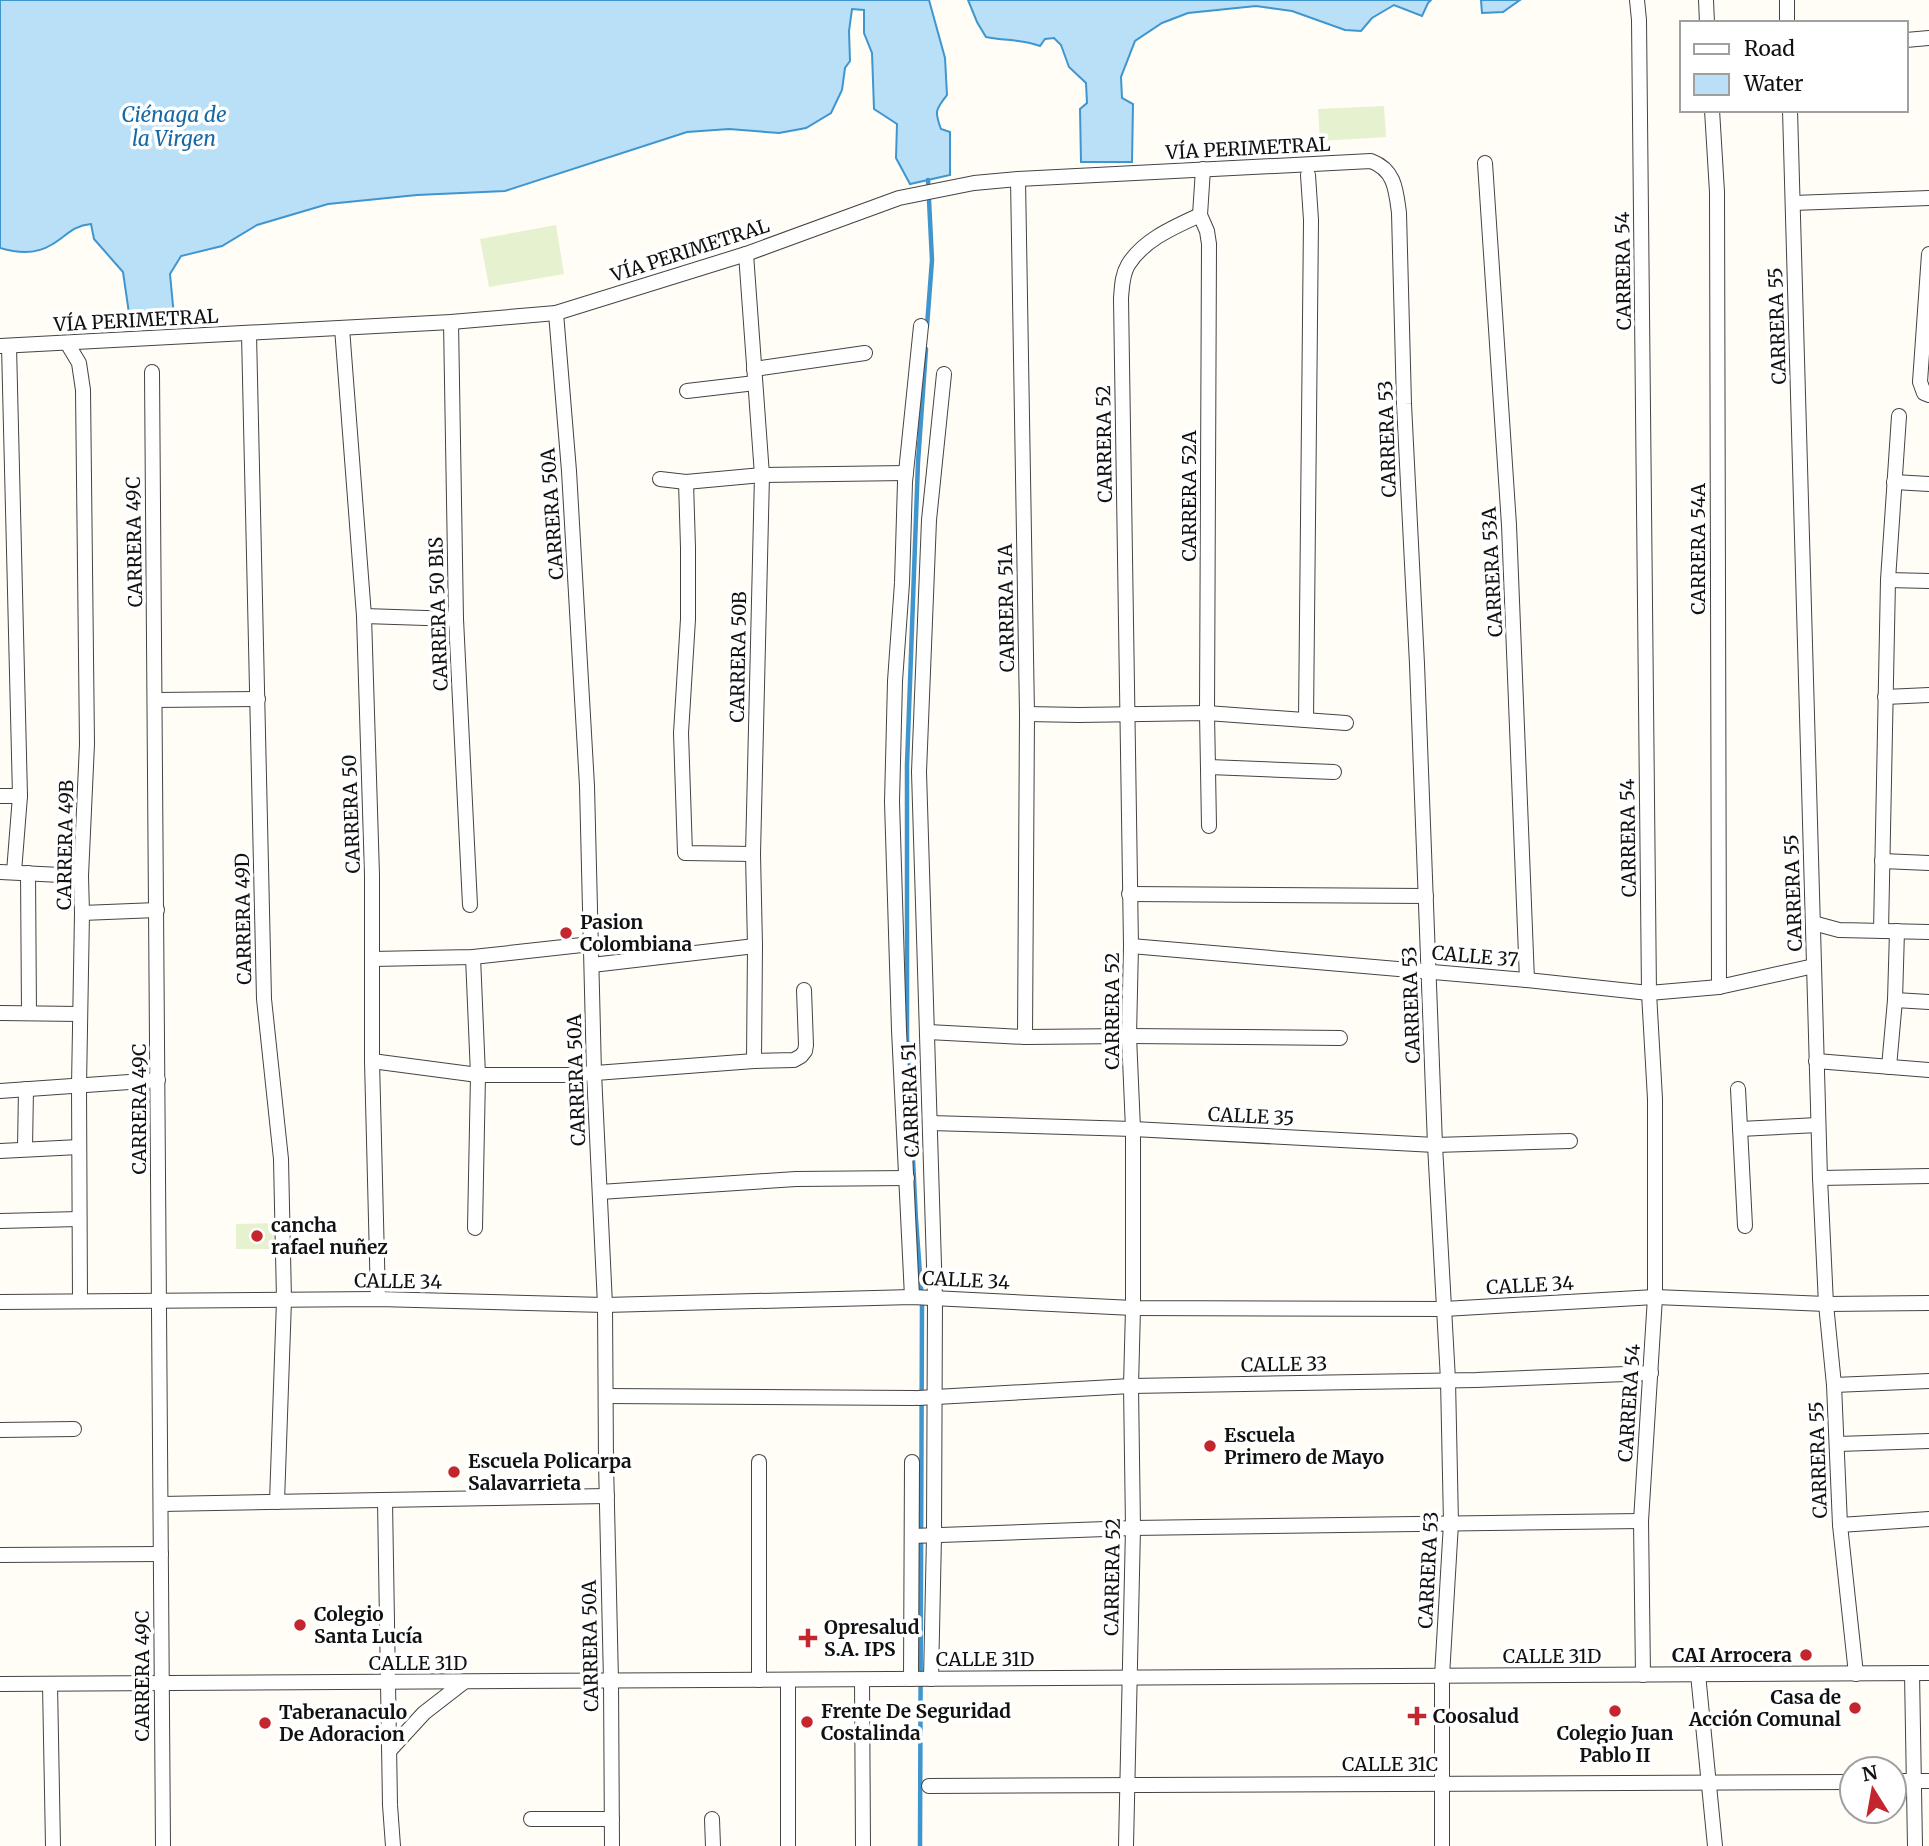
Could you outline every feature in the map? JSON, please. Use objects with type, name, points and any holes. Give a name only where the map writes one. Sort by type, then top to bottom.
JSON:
[{"type":"street","name":"CARRERA 54","points":[[1637,0],[1640,42],[1649,993],[1655,1099],[1655,1297],[1641,1521],[1643,1675]]},
{"type":"street","points":[[1706,0],[1707,21]]},
{"type":"street","points":[[1787,0],[1787,21]]},
{"type":"street","points":[[1908,40],[1929,38]]},
{"type":"street","name":"CARRERA 54A","points":[[1712,112],[1717,192],[1719,987]]},
{"type":"street","name":"CARRERA 55","points":[[1790,112],[1820,1178],[1826,1304],[1838,1444],[1839,1525],[1856,1674]]},
{"type":"street","name":"VÍA PERIMETRAL","points":[[4,346],[451,322],[556,313],[746,254],[900,198],[974,183],[1018,178],[1203,169],[1308,170],[1371,161],[1384,167]]},
{"type":"street","name":"CARRERA 53A","points":[[1485,163],[1509,525],[1527,980]]},
{"type":"street","name":"CARRERA 53","points":[[1384,167],[1391,175],[1396,188],[1399,213],[1404,404],[1448,1380],[1451,1523],[1442,1676],[1442,1846]]},
{"type":"street","name":"CARRERA 52A","points":[[1203,169],[1200,215],[1209,244],[1209,826]]},
{"type":"street","points":[[1306,720],[1311,219],[1308,170]]},
{"type":"street","name":"CARRERA 51A","points":[[1018,178],[1027,714],[1025,1037]]},
{"type":"street","points":[[1793,203],[1929,198]]},
{"type":"street","name":"CARRERA 52","points":[[1126,1846],[1133,1528],[1133,1129],[1129,1035],[1131,946],[1121,298],[1127,267],[1145,246],[1162,234],[1200,215]]},
{"type":"street","name":"CARRERA 50B","points":[[746,254],[762,475],[753,854],[754,1060]]},
{"type":"street","points":[[1929,254],[1920,382],[1924,393],[1929,396]]},
{"type":"street","name":"CARRERA 50A","points":[[556,313],[578,615],[587,786],[593,1073],[605,1305],[611,1846]]},
{"type":"street","name":"CARRERA 50 BIS","points":[[451,322],[456,619],[470,905]]},
{"type":"street","points":[[921,326],[906,472],[895,681],[892,802],[907,1178],[923,1297]]},
{"type":"street","name":"CARRERA 50","points":[[342,328],[364,616],[372,875],[372,1060],[378,1299]]},
{"type":"street","name":"CARRERA 49D","points":[[249,334],[264,999],[281,1159],[284,1300],[277,1502]]},
{"type":"street","name":"CARRERA 49B","points":[[67,343],[79,363],[83,390],[87,744],[81,876],[80,1301]]},
{"type":"street","points":[[4,346],[20,796],[14,873],[29,1013]]},
{"type":"street","points":[[687,391],[865,353]]},
{"type":"street","name":"CARRERA 49C","points":[[152,372],[163,1846]]},
{"type":"street","name":"CARRERA 51","points":[[931,1679],[923,1536],[923,1297],[929,1127],[919,772],[929,520],[944,374]]},
{"type":"street","points":[[1881,931],[1888,580],[1899,416]]},
{"type":"street","points":[[660,479],[686,482],[762,475],[906,472]]},
{"type":"street","points":[[686,482],[688,619],[681,733],[685,853],[753,854]]},
{"type":"street","points":[[1894,482],[1929,484]]},
{"type":"street","points":[[1888,580],[1929,581]]},
{"type":"street","points":[[364,616],[456,619]]},
{"type":"street","points":[[1885,697],[1929,695]]},
{"type":"street","points":[[155,700],[258,699]]},
{"type":"street","points":[[1027,714],[1207,713],[1346,723]]},
{"type":"street","points":[[1209,767],[1335,772]]},
{"type":"street","points":[[0,796],[20,796]]},
{"type":"street","points":[[1882,861],[1929,863]]},
{"type":"street","points":[[14,873],[81,876]]},
{"type":"street","points":[[1129,894],[1426,895]]},
{"type":"street","points":[[82,913],[157,909]]},
{"type":"street","points":[[1813,923],[1839,930],[1929,932]]},
{"type":"street","points":[[1889,1067],[1897,931]]},
{"type":"street","points":[[372,959],[473,957],[591,944]]},
{"type":"street","points":[[592,965],[755,946]]},
{"type":"street","name":"CALLE 37","points":[[1131,946],[1649,993],[1719,987],[1814,966]]},
{"type":"street","points":[[473,957],[478,1075],[475,1228]]},
{"type":"street","points":[[372,1060],[478,1075],[569,1075],[754,1060],[794,1060],[801,1056],[806,1045],[804,990]]},
{"type":"street","points":[[1895,1000],[1929,1002]]},
{"type":"street","points":[[0,1013],[80,1014]]},
{"type":"street","points":[[928,1032],[1025,1037],[1129,1035],[1340,1038]]},
{"type":"street","points":[[1816,1061],[1929,1070]]},
{"type":"street","points":[[0,1091],[158,1080]]},
{"type":"street","points":[[1738,1089],[1745,1226]]},
{"type":"street","points":[[25,1148],[26,1090]]},
{"type":"street","points":[[1740,1129],[1818,1125]]},
{"type":"street","name":"CALLE 35","points":[[907,1131],[929,1127],[1133,1129],[1436,1145],[1570,1141]]},
{"type":"street","points":[[0,1151],[79,1147]]},
{"type":"street","points":[[1820,1178],[1929,1176]]},
{"type":"street","points":[[600,1192],[796,1179],[907,1178]]},
{"type":"street","points":[[0,1221],[79,1219]]},
{"type":"street","name":"CALLE 34","points":[[0,1302],[378,1299],[605,1305],[923,1297],[1133,1308],[1444,1309],[1655,1297],[1826,1304],[1929,1303]]},
{"type":"street","name":"CALLE 33","points":[[606,1396],[924,1398],[1131,1386],[1651,1373]]},
{"type":"street","points":[[1834,1385],[1929,1381]]},
{"type":"street","points":[[0,1430],[74,1429]]},
{"type":"street","points":[[1838,1444],[1929,1441]]},
{"type":"street","points":[[759,1462],[759,1680]]},
{"type":"street","name":"CARRERA 51","points":[[911,1679],[923,1536],[912,1462]]},
{"type":"street","points":[[161,1504],[607,1496]]},
{"type":"street","points":[[384,1501],[393,1846]]},
{"type":"street","points":[[1839,1525],[1929,1519]]},
{"type":"street","points":[[923,1536],[1133,1528],[1641,1521]]},
{"type":"street","points":[[0,1555],[161,1554]]},
{"type":"street","points":[[1912,1673],[1915,1846]]},
{"type":"street","name":"CALLE 31D","points":[[0,1684],[1929,1673]]},
{"type":"street","points":[[1698,1675],[1715,1846]]},
{"type":"street","points":[[862,1679],[863,1846]]},
{"type":"street","points":[[788,1680],[788,1846]]},
{"type":"street","points":[[390,1750],[424,1713],[464,1682]]},
{"type":"street","points":[[50,1684],[53,1846]]},
{"type":"street","points":[[1908,1781],[1929,1781]]},
{"type":"street","name":"CALLE 31C","points":[[929,1787],[1838,1782]]},
{"type":"street","points":[[531,1819],[612,1819]]},
{"type":"street","points":[[712,1819],[713,1846]]},
{"type":"green space","points":[[1384,106],[1386,137],[1320,141],[1318,109]]},
{"type":"green space","points":[[556,225],[564,274],[489,287],[480,239]]},
{"type":"green space","name":"cancha rafael nuñez","points":[[277,1223],[277,1249],[236,1249],[236,1224]]},
{"type":"water","name":"Ciénaga de la Virgen","points":[[0,0],[929,0],[945,58],[947,95],[938,107],[937,118],[941,129],[950,132],[950,175],[910,184],[896,158],[897,124],[874,109],[872,53],[864,33],[864,10],[852,9],[849,31],[850,61],[845,68],[842,90],[831,113],[806,128],[779,133],[729,129],[687,132],[505,191],[417,195],[328,204],[257,225],[222,246],[181,256],[170,274],[175,327],[131,327],[123,272],[94,239],[91,224],[74,229],[51,245],[32,252],[0,248]]},
{"type":"water","points":[[968,0],[1431,0],[1422,16],[1394,5],[1372,18],[1361,31],[1345,30],[1292,11],[1256,6],[1188,13],[1162,23],[1135,41],[1121,77],[1122,98],[1133,104],[1132,162],[1081,162],[1080,109],[1087,103],[1086,83],[1069,67],[1061,45],[1054,38],[1045,39],[1040,46],[986,37]]},
{"type":"water","points":[[1481,0],[1520,0],[1503,12],[1482,13]]},
{"type":"waterway","points":[[927,326],[932,260],[928,180]]},
{"type":"waterway","points":[[920,1846],[922,1301],[907,1037],[907,765],[918,462],[926,349]]},
{"type":"place","name":"Pasion Colombiana","points":[[566,933]]},
{"type":"place","name":"cancha rafael nuñez","points":[[257,1236]]},
{"type":"place","name":"Escuela Primero de Mayo","points":[[1210,1446]]},
{"type":"place","name":"Escuela Policarpa Salavarrieta","points":[[454,1472]]},
{"type":"place","name":"Colegio Santa Lucía","points":[[300,1625]]},
{"type":"place","name":"Opresalud S.A. IPS","points":[[808,1638]]},
{"type":"place","name":"CAI Arrocera","points":[[1806,1655]]},
{"type":"place","name":"Casa de Acción Comunal","points":[[1855,1708]]},
{"type":"place","name":"Colegio Juan Pablo II","points":[[1615,1711]]},
{"type":"place","name":"Coosalud","points":[[1417,1716]]},
{"type":"place","name":"Frente De Seguridad Costalinda","points":[[807,1722]]},
{"type":"place","name":"Taberanaculo De Adoracion","points":[[265,1723]]}]
